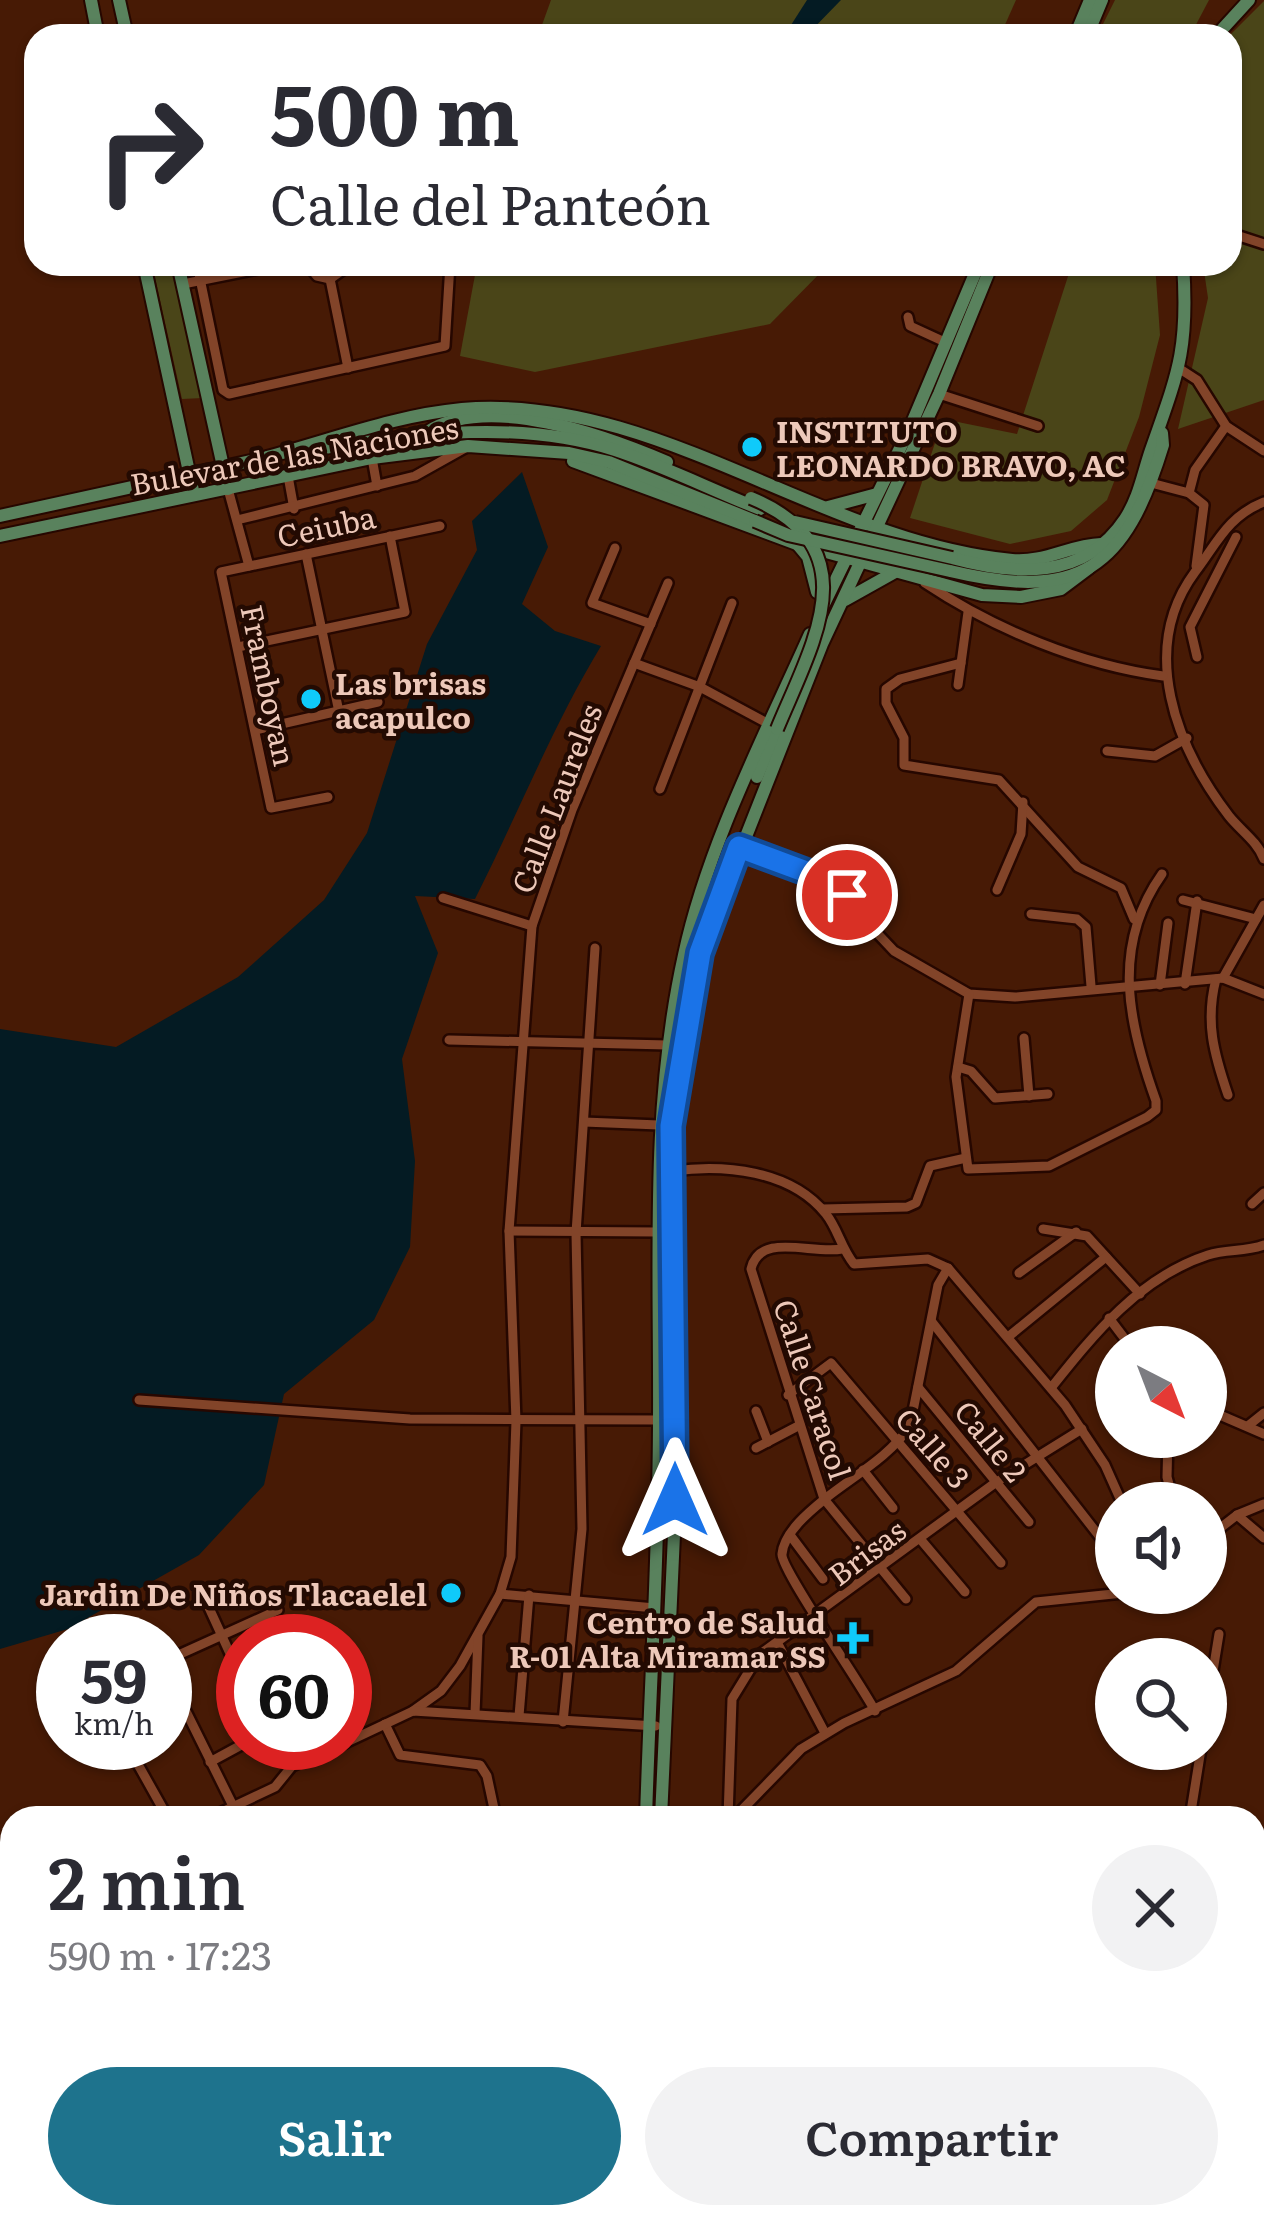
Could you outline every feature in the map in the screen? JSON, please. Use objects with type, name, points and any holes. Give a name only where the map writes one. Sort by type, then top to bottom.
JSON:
[{"type":"highway","points":[[657,1514],[675,1514]]},
{"type":"main road","points":[[1227,24],[1249,0]]},
{"type":"main road","points":[[147,276],[194,495]]},
{"type":"main road","points":[[181,276],[228,489]]},
{"type":"main road","points":[[714,909],[861,563],[872,523],[974,276]]},
{"type":"main road","points":[[914,536],[892,517],[885,494],[940,394],[987,276]]},
{"type":"main road","points":[[1162,432],[1180,368],[1186,310],[1184,276]]},
{"type":"main road","points":[[267,457],[414,416],[464,409],[529,410],[638,434],[822,508],[1016,561],[1101,544]]},
{"type":"main road","points":[[423,434],[441,423],[499,418],[550,423],[619,442],[751,498],[799,525],[826,584],[820,626],[707,876],[684,952],[668,1045],[659,1125],[659,1420],[646,1806]]},
{"type":"main road","name":"Bulevar de las Naciones","points":[[0,516],[267,457],[423,434],[541,433],[615,450],[791,521],[1000,577],[1048,571],[1101,544],[1127,516],[1162,432]]},
{"type":"main road","name":"Bulevar de las Naciones","points":[[0,536],[372,458],[468,446],[550,452],[609,463],[788,535],[1000,577],[1052,582],[1089,568],[1136,524],[1162,432]]},
{"type":"main road","points":[[550,452],[797,544],[982,595],[1021,597],[1060,589],[1089,568]]},
{"type":"main road","points":[[822,508],[885,494]]},
{"type":"main road","points":[[662,1806],[675,1514],[671,1126],[680,1050],[714,909],[719,867],[816,620],[846,559],[872,523]]},
{"type":"main road","points":[[797,544],[816,577],[816,620]]},
{"type":"main road","points":[[844,601],[884,575],[906,573]]},
{"type":"street","points":[[200,276],[225,394],[445,346],[449,276]]},
{"type":"street","points":[[183,284],[222,276]]},
{"type":"street","points":[[317,276],[334,276]]},
{"type":"street","points":[[330,279],[348,368]]},
{"type":"street","points":[[908,317],[910,326],[947,343]]},
{"type":"street","points":[[1180,368],[1197,380],[1226,426],[1264,451]]},
{"type":"street","points":[[940,394],[1039,426]]},
{"type":"street","points":[[1189,493],[1195,470],[1226,426]]},
{"type":"street","points":[[237,520],[416,476],[468,446]]},
{"type":"street","points":[[372,458],[377,486]]},
{"type":"street","points":[[287,476],[294,509]]},
{"type":"street","points":[[1151,483],[1189,493],[1204,505],[1195,572]]},
{"type":"street","points":[[228,489],[249,566]]},
{"type":"street","points":[[1263,851],[1229,817],[1187,738],[1163,676],[1166,638],[1180,594],[1224,526],[1264,502]]},
{"type":"street","name":"Ceiuba","points":[[221,572],[440,526]]},
{"type":"street","points":[[238,647],[405,612],[390,536]]},
{"type":"street","points":[[1197,657],[1190,627],[1198,602],[1236,537]]},
{"type":"street","points":[[615,548],[592,604],[651,624]]},
{"type":"street","points":[[306,554],[339,712]]},
{"type":"street","name":"Framboyan","points":[[221,572],[271,808],[328,797]]},
{"type":"street","points":[[906,573],[968,612],[1093,663],[1163,676]]},
{"type":"street","name":"Calle Laureles","points":[[412,1711],[441,1691],[500,1594],[512,1557],[516,1420],[509,1231],[532,926],[572,810],[668,583]]},
{"type":"street","points":[[1180,594],[1198,602]]},
{"type":"street","points":[[660,788],[732,603]]},
{"type":"street","points":[[958,685],[968,612]]},
{"type":"street","points":[[634,663],[700,687],[773,727]]},
{"type":"street","points":[[961,663],[900,679],[886,689],[886,703],[904,738],[904,765],[999,780],[1078,867],[1121,888],[1125,908],[1134,920]]},
{"type":"street","points":[[255,730],[378,703]]},
{"type":"street","points":[[1107,751],[1155,756],[1187,738]]},
{"type":"street","points":[[998,890],[1021,834],[1023,802]]},
{"type":"street","points":[[739,847],[828,880],[894,951],[969,994],[1015,997],[1091,986],[1160,986],[1220,979],[1264,994]]},
{"type":"street","points":[[674,1172],[715,1166],[744,1170],[823,1209],[907,1207],[916,1203],[930,1166],[1049,1166],[1156,1110],[1135,1027],[1131,985],[1134,920],[1162,874]]},
{"type":"street","points":[[443,898],[532,926]]},
{"type":"street","points":[[1183,900],[1256,919]]},
{"type":"street","points":[[1184,984],[1197,901]]},
{"type":"street","points":[[1228,1095],[1211,1045],[1209,1007],[1220,979],[1264,905]]},
{"type":"street","points":[[1031,914],[1077,919],[1086,927],[1091,986]]},
{"type":"street","points":[[1160,986],[1168,923]]},
{"type":"street","points":[[563,1722],[577,1600],[582,1420],[576,1233],[595,948]]},
{"type":"street","points":[[967,1164],[956,1106],[969,994]]},
{"type":"street","points":[[1024,1038],[1029,1096]]},
{"type":"street","points":[[449,1040],[668,1045]]},
{"type":"street","points":[[958,1067],[970,1071],[995,1098],[1048,1094]]},
{"type":"street","points":[[584,1122],[659,1125]]},
{"type":"street","points":[[1252,1204],[1264,1193]]},
{"type":"street","points":[[823,1209],[854,1264],[866,1267],[928,1259],[948,1268],[1051,1388],[1082,1429],[1111,1482]]},
{"type":"street","points":[[1042,1229],[1076,1232],[1140,1294]]},
{"type":"street","points":[[509,1231],[658,1232]]},
{"type":"street","points":[[1019,1273],[1076,1232]]},
{"type":"street","points":[[1051,1388],[1109,1318],[1140,1294],[1203,1257],[1264,1245]]},
{"type":"street","name":"Calle Caracol","points":[[842,1249],[766,1247],[754,1257],[751,1270],[824,1499],[905,1599]]},
{"type":"street","points":[[1008,1337],[1106,1257]]},
{"type":"street","points":[[875,1712],[784,1570],[782,1553],[790,1535],[824,1499],[898,1443],[910,1426],[938,1286],[948,1268]]},
{"type":"street","points":[[1109,1318],[1115,1326]]},
{"type":"street","points":[[932,1322],[1095,1531]]},
{"type":"street","name":"Calle 3","points":[[788,1395],[831,1363],[1001,1563]]},
{"type":"street","name":"Calle 2","points":[[918,1387],[1029,1522]]},
{"type":"street","points":[[139,1400],[410,1419],[659,1420]]},
{"type":"street","points":[[756,1411],[768,1442]]},
{"type":"street","points":[[1250,1425],[1264,1413]]},
{"type":"street","points":[[1227,1416],[1264,1434]]},
{"type":"street","points":[[757,1448],[800,1426]]},
{"type":"street","name":"Brisas","points":[[731,1806],[732,1699],[741,1677],[778,1644],[995,1483],[1082,1429]]},
{"type":"street","points":[[863,1470],[893,1508]]},
{"type":"street","points":[[1227,1523],[1264,1504]]},
{"type":"street","points":[[1237,1515],[1264,1538]]},
{"type":"street","points":[[790,1535],[823,1579]]},
{"type":"street","points":[[921,1540],[964,1592]]},
{"type":"street","points":[[500,1594],[655,1608]]},
{"type":"street","points":[[519,1716],[529,1595]]},
{"type":"street","points":[[744,1806],[825,1733],[956,1671],[1036,1602],[1095,1596]]},
{"type":"street","points":[[205,1599],[216,1624]]},
{"type":"street","points":[[270,1614],[278,1610]]},
{"type":"street","points":[[476,1714],[472,1680],[478,1631]]},
{"type":"street","points":[[1218,1638],[1219,1634]]},
{"type":"street","points":[[778,1644],[825,1733]]},
{"type":"street","points":[[372,1729],[412,1711],[665,1726]]},
{"type":"street","points":[[192,1723],[233,1806],[275,1787],[289,1770]]},
{"type":"street","points":[[385,1724],[400,1755],[479,1766],[488,1776],[494,1806]]},
{"type":"street","points":[[210,1762],[216,1759]]},
{"type":"street","points":[[141,1770],[161,1806]]},
{"type":"street","points":[[1192,1806],[1198,1770]]},
{"type":"shaded area","points":[[551,0],[1016,0],[1005,24],[542,24]]},
{"type":"shaded area","points":[[1115,0],[1209,0],[1196,24],[1103,24]]},
{"type":"shaded area","points":[[1264,1],[1264,400],[1178,429],[1208,298],[1205,276],[1242,276],[1241,24]]},
{"type":"shaded area","points":[[155,276],[173,276],[203,398],[182,399]]},
{"type":"shaded area","points":[[475,276],[817,276],[770,324],[535,372],[460,356]]},
{"type":"shaded area","points":[[1068,276],[1156,276],[1160,335],[1139,417],[1107,500],[1071,531],[1010,544],[910,518],[943,419],[1017,434]]},
{"type":"water","points":[[807,0],[841,0],[818,24],[792,24]]},
{"type":"water","points":[[522,472],[548,547],[522,604],[555,631],[601,646],[475,899],[415,896],[438,953],[402,1059],[415,1161],[410,1247],[374,1320],[284,1394],[264,1485],[199,1555],[95,1614],[36,1614],[36,1638],[0,1649],[0,1029],[116,1047],[238,977],[324,900],[367,833],[427,644],[477,550],[472,521]]},
{"type":"place","name":"INSTITUTO LEONARDO BRAVO, AC","points":[[752,447]]},
{"type":"place","name":"Las brisas acapulco","points":[[311,699]]},
{"type":"place","name":"Jardin De Niños Tlacaelel","points":[[451,1593]]},
{"type":"place","name":"Centro de Salud R-01 Alta Miramar SS","points":[[853,1638]]},
{"type":"route","points":[[675,1500],[671,1126],[680,1050],[700,953],[739,847],[828,880],[847,895]]}]
